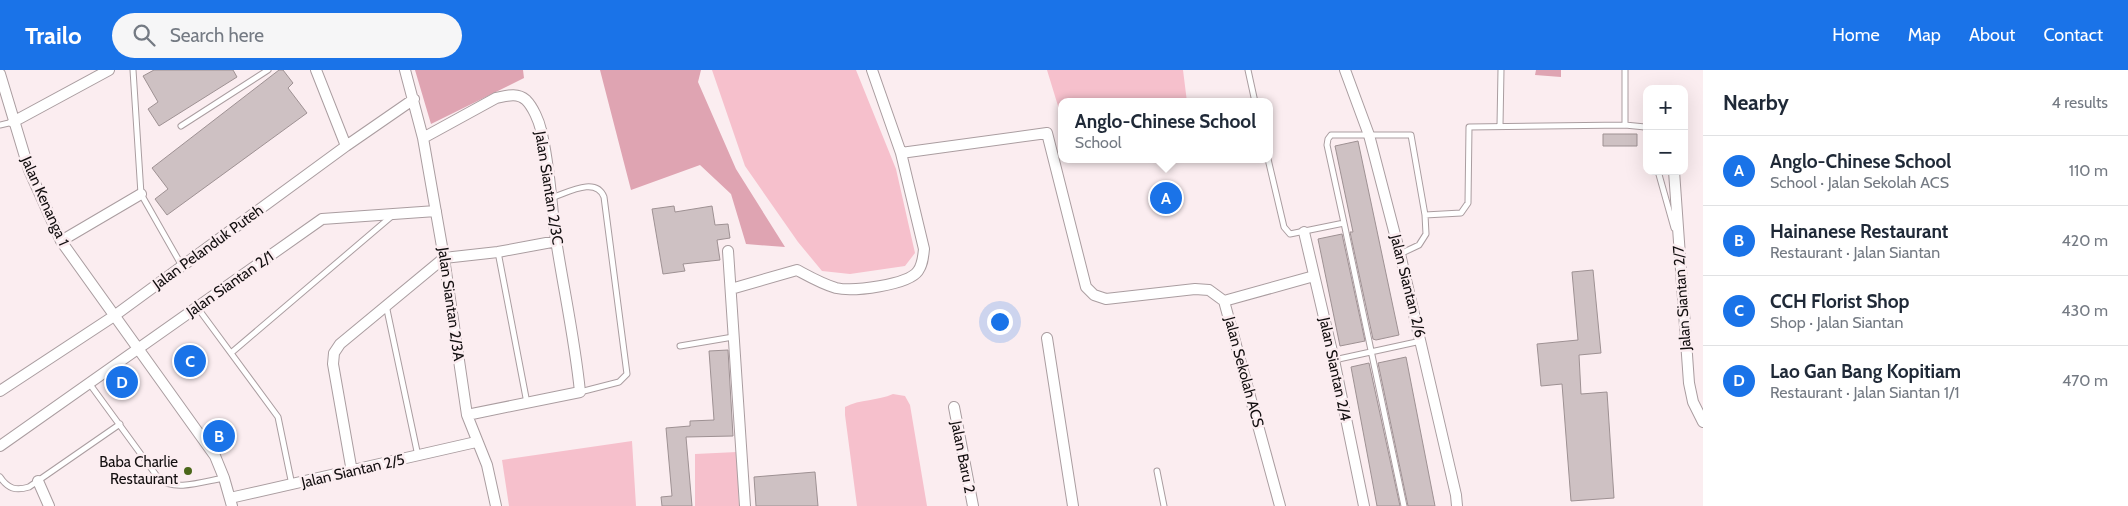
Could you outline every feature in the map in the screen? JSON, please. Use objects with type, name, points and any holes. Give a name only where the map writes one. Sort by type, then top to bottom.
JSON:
[{"type":"street","points":[[13,122],[109,70]]},
{"type":"street","points":[[316,70],[346,146]]},
{"type":"street","name":"Jalan Siantan 2/3A","points":[[405,70],[423,138],[436,211],[466,415],[487,465],[496,506]]},
{"type":"street","points":[[731,289],[797,270],[818,281],[838,288],[859,288],[905,280],[917,272],[923,262],[924,249],[901,153],[872,70]]},
{"type":"street","name":"Jalan Siantan 2/6","points":[[1345,70],[1369,135],[1400,254],[1457,506]]},
{"type":"street","name":"Jalan Kenanga 1","points":[[0,74],[28,170],[60,241],[215,456],[231,502]]},
{"type":"street","name":"Jalan Siantan 2/3C","points":[[423,138],[496,98],[510,95],[518,96],[525,99],[534,112],[541,128],[547,159],[550,198],[580,392]]},
{"type":"street","name":"Jalan Pelanduk Puteh","points":[[0,391],[114,316],[346,146],[414,99]]},
{"type":"street","name":"Jalan Sekolah ACS","points":[[901,153],[1047,133],[1086,287],[1094,295],[1106,299],[1195,288],[1209,290],[1224,301],[1280,506]]},
{"type":"street","name":"Jalan Siantan 2/7","points":[[1674,175],[1689,383],[1693,402],[1703,422]]},
{"type":"street","points":[[60,241],[141,194]]},
{"type":"street","points":[[394,215],[436,211]]},
{"type":"street","name":"Jalan Siantan 2/1","points":[[0,446],[322,219],[394,215]]},
{"type":"street","name":"Jalan Siantan 2/4","points":[[1304,232],[1334,360],[1364,506]]},
{"type":"street","points":[[352,472],[333,364],[334,353],[340,344],[444,258],[498,252],[557,241]]},
{"type":"street","points":[[728,251],[745,506]]},
{"type":"street","points":[[1224,301],[1314,276]]},
{"type":"street","points":[[1047,338],[1073,506]]},
{"type":"street","points":[[466,415],[580,392]]},
{"type":"street","name":"Jalan Baru 2","points":[[954,408],[973,506]]},
{"type":"street","name":"Jalan Siantan 2/5","points":[[231,502],[292,485],[476,442]]},
{"type":"street","points":[[38,481],[49,506]]},
{"type":"lane","points":[[133,70],[141,194],[182,266]]},
{"type":"lane","points":[[181,126],[268,70]]},
{"type":"lane","points":[[1248,70],[1254,98]]},
{"type":"lane","points":[[1500,125],[1501,70]]},
{"type":"lane","points":[[1625,70],[1625,125]]},
{"type":"lane","points":[[0,125],[13,122]]},
{"type":"lane","points":[[1424,215],[1461,213],[1468,204],[1469,127],[1500,125],[1625,125],[1645,127],[1646,130]]},
{"type":"lane","points":[[1400,254],[1420,245],[1426,234],[1411,135],[1337,133],[1332,135],[1328,139],[1327,145],[1404,506]]},
{"type":"lane","points":[[1269,163],[1284,227],[1290,234],[1344,223]]},
{"type":"lane","points":[[1659,175],[1678,241]]},
{"type":"lane","points":[[550,198],[589,186],[596,187],[602,191],[604,197],[627,374],[619,382],[580,392]]},
{"type":"lane","points":[[232,352],[394,215]]},
{"type":"lane","points":[[498,252],[527,404]]},
{"type":"lane","points":[[386,305],[418,457]]},
{"type":"lane","points":[[197,307],[232,352],[278,417],[292,485]]},
{"type":"lane","points":[[680,346],[734,337]]},
{"type":"lane","points":[[1334,360],[1421,341]]},
{"type":"lane","points":[[89,383],[159,479],[166,485],[224,478]]},
{"type":"lane","points":[[0,477],[10,488],[20,490],[38,481],[120,424]]},
{"type":"lane","points":[[1157,471],[1164,506]]},
{"type":"shaded area","points":[[415,70],[523,70],[524,78],[431,124]]},
{"type":"shaded area","points":[[600,70],[701,70],[698,82],[736,169],[785,247],[746,244],[731,194],[700,165],[631,190]]},
{"type":"shaded area","points":[[712,70],[856,70],[896,169],[915,253],[905,266],[850,274],[822,271],[798,242],[745,166]]},
{"type":"shaded area","points":[[1047,70],[1183,70],[1186,98],[1058,98],[1058,106]]},
{"type":"shaded area","points":[[1536,70],[1561,70],[1561,77],[1535,75]]},
{"type":"shaded area","points":[[893,394],[905,396],[910,405],[927,506],[857,506],[845,407]]},
{"type":"shaded area","points":[[632,441],[636,506],[509,506],[502,460]]},
{"type":"shaded area","points":[[737,452],[739,506],[695,506],[695,454]]},
{"type":"building","points":[[154,70],[233,70],[237,77],[159,126],[148,109],[158,102],[143,76]]},
{"type":"building","points":[[279,70],[283,70],[293,83],[288,88],[307,113],[167,215],[155,199],[168,189],[152,168]]},
{"type":"building","points":[[1603,134],[1637,134],[1637,146],[1603,146]]},
{"type":"building","points":[[1358,141],[1399,335],[1376,340],[1373,339],[1350,232],[1353,232],[1335,146]]},
{"type":"building","points":[[674,206],[675,212],[712,206],[715,225],[728,224],[730,238],[717,240],[720,260],[683,264],[685,271],[663,274],[652,209]]},
{"type":"building","points":[[1342,234],[1365,341],[1340,346],[1318,239]]},
{"type":"building","points":[[1593,270],[1601,353],[1579,355],[1581,394],[1607,392],[1614,498],[1571,501],[1562,384],[1541,386],[1537,344],[1578,340],[1572,272]]},
{"type":"building","points":[[728,350],[733,436],[686,437],[692,506],[662,506],[661,497],[672,496],[666,428],[690,426],[690,421],[714,420],[709,351]]},
{"type":"building","points":[[1406,357],[1435,506],[1408,506],[1378,363]]},
{"type":"building","points":[[1369,363],[1400,506],[1377,506],[1351,367]]},
{"type":"building","points":[[815,472],[818,506],[756,506],[754,477]]},
{"type":"place","name":"Anglo-Chinese School","points":[[1166,198]]},
{"type":"place","name":"CCH Florist Shop","points":[[190,361]]},
{"type":"place","name":"Lao Gan Bang Kopitiam","points":[[122,382]]},
{"type":"place","name":"Hainanese Restaurant","points":[[219,436]]},
{"type":"place","name":"Baba Charlie Restaurant","points":[[188,471]]}]
